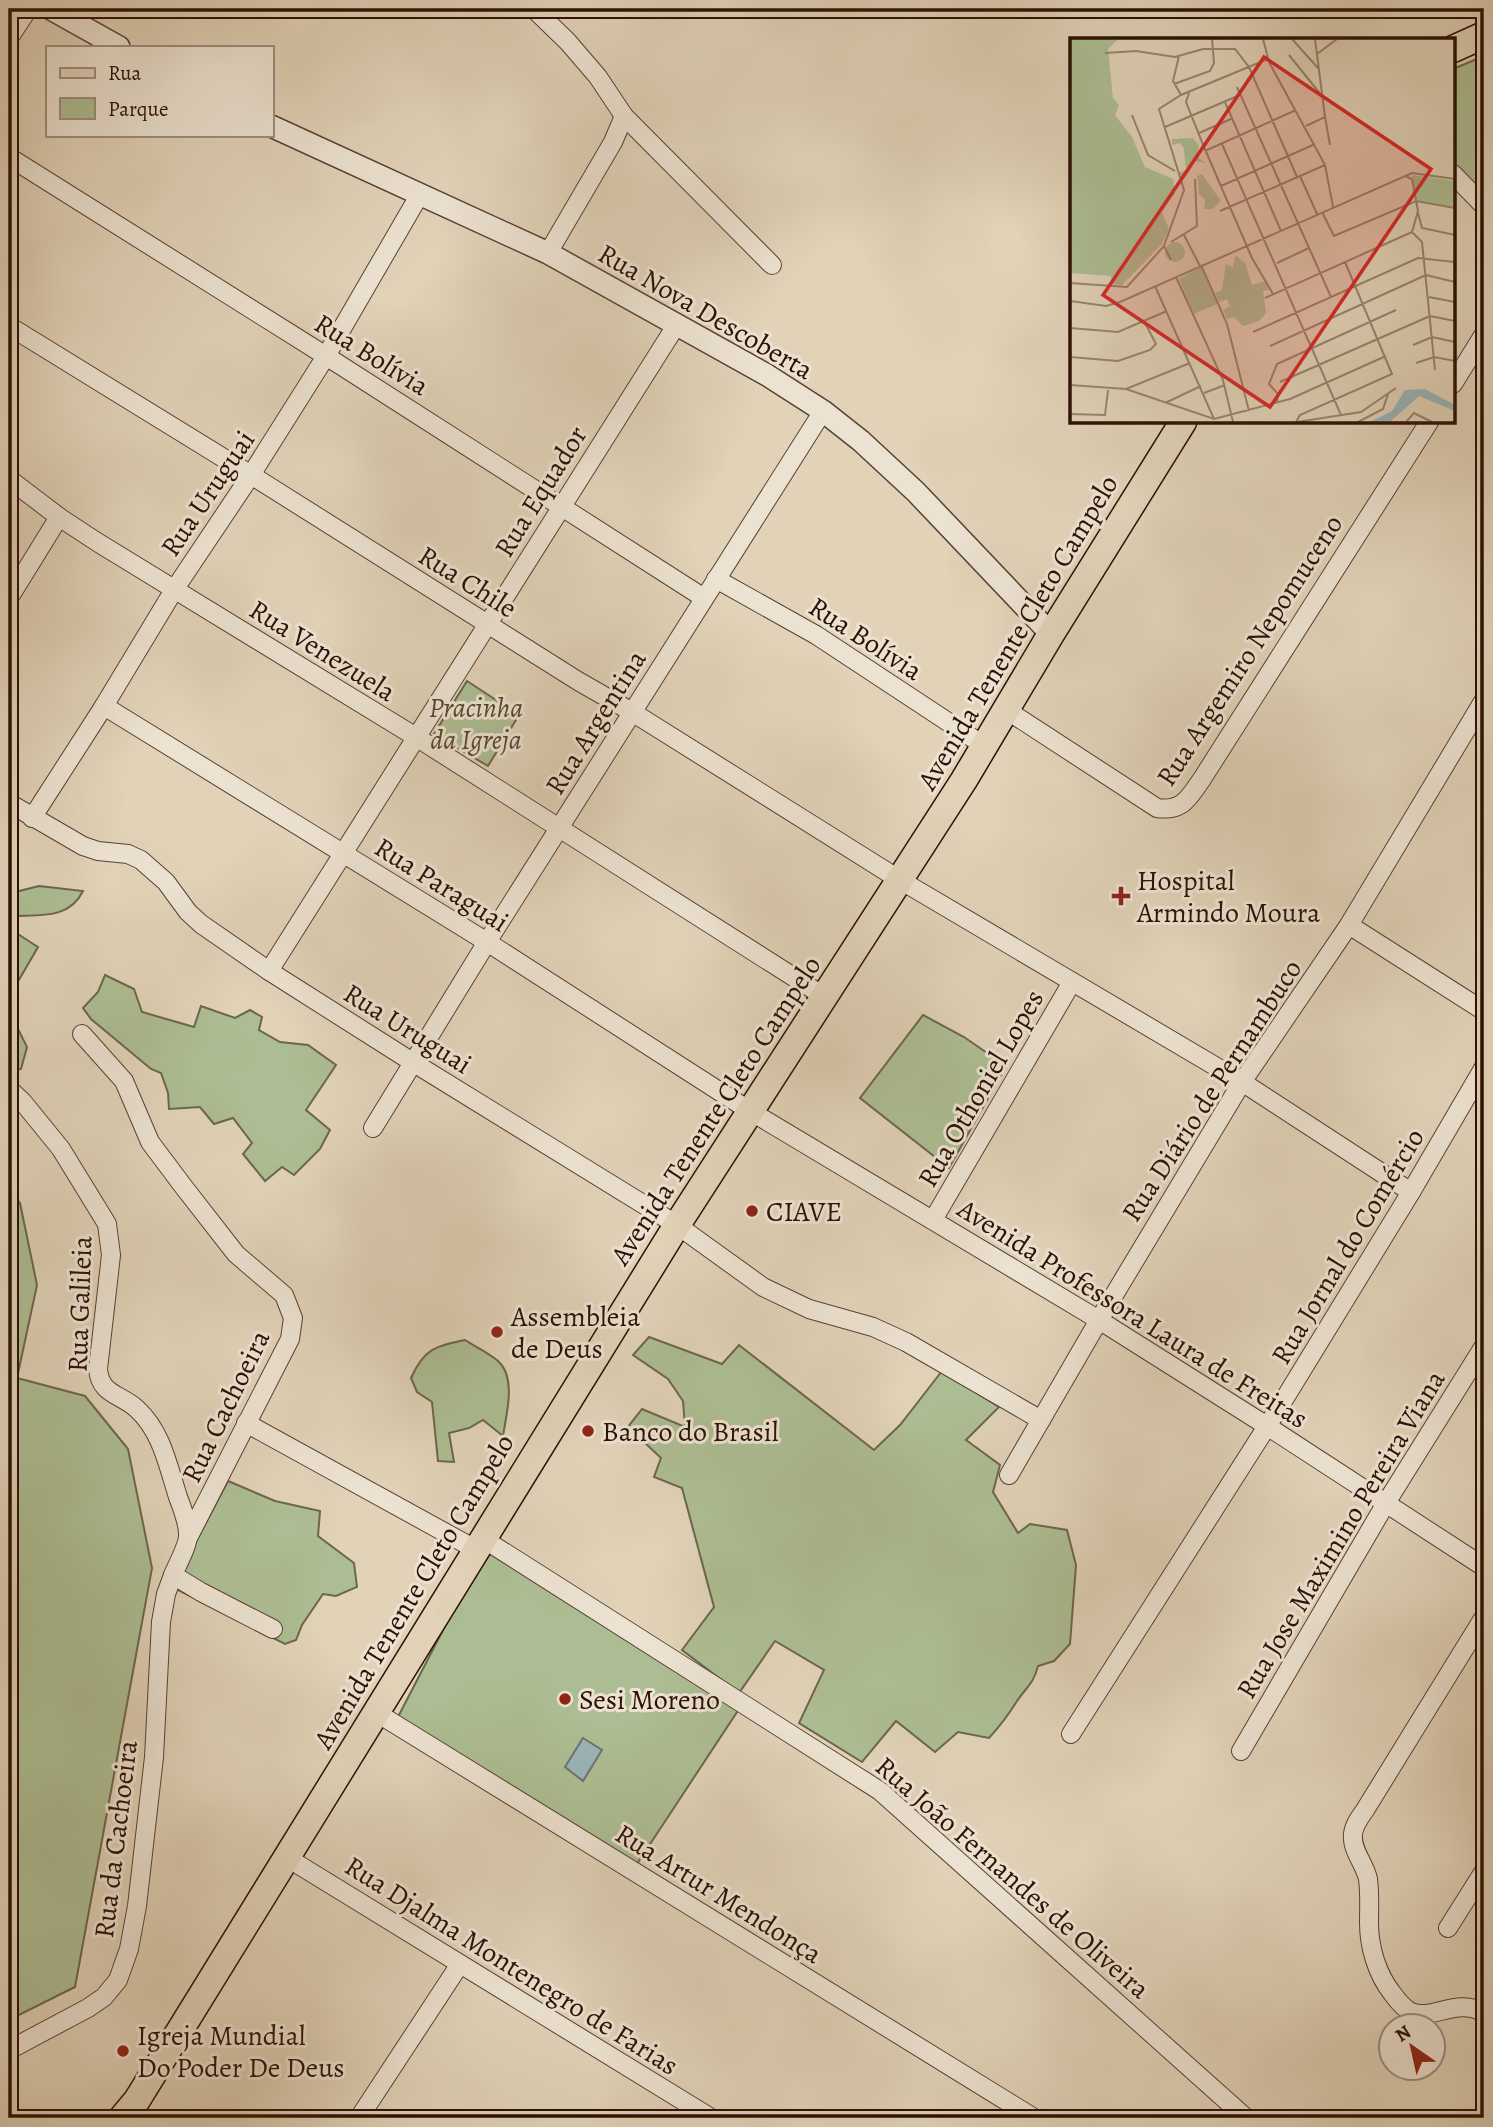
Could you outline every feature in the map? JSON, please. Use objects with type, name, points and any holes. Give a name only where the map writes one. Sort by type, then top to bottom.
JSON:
[{"type":"main road","points":[[1454,49],[1484,35]]},
{"type":"main road","name":"Avenida Tenente Cleto Campelo","points":[[122,2118],[136,2100],[377,1713],[478,1544],[677,1225],[964,780],[1182,424]]},
{"type":"street","points":[[9,38],[28,9]]},
{"type":"street","points":[[51,9],[117,46]]},
{"type":"street","points":[[534,9],[590,68],[624,116],[772,265]]},
{"type":"street","points":[[548,253],[613,142],[624,116]]},
{"type":"street","name":"Rua Nova Descoberta","points":[[273,127],[548,253],[767,375],[822,411],[861,441],[916,492],[1051,634]]},
{"type":"street","name":"Rua Bolívia","points":[[9,157],[704,598]]},
{"type":"street","points":[[1454,175],[1484,206]]},
{"type":"street","name":"Rua Uruguai","points":[[420,194],[326,356],[174,590],[32,818],[83,846],[99,851],[128,854],[141,860],[166,882],[194,919],[268,971],[677,1225],[763,1287],[809,1309],[873,1327],[906,1342],[1041,1420]]},
{"type":"street","name":"Rua Equador","points":[[268,971],[677,324]]},
{"type":"street","name":"Rua Chile","points":[[10,331],[251,474],[900,880],[1242,1082],[1411,1192]]},
{"type":"street","points":[[1454,382],[1484,334]]},
{"type":"street","name":"Rua Argentina","points":[[373,1128],[558,828],[822,411]]},
{"type":"street","name":"Rua Argemiro Nepomuceno","points":[[1005,709],[1157,808],[1170,810],[1178,807],[1188,799],[1202,779],[1428,424]]},
{"type":"street","name":"Rua Venezuela","points":[[9,480],[59,517],[174,590],[416,737],[825,997]]},
{"type":"street","points":[[9,598],[59,517]]},
{"type":"street","name":"Rua Bolívia","points":[[716,579],[816,635],[983,746]]},
{"type":"street","name":"Rua Diário de Pernambuco","points":[[1009,1475],[1242,1082],[1349,926],[1484,700]]},
{"type":"street","name":"Rua Paraguai","points":[[104,706],[487,942],[750,1111]]},
{"type":"street","points":[[9,803],[32,818]]},
{"type":"street","points":[[1349,926],[1484,1011]]},
{"type":"street","name":"Rua Othoniel Lopes","points":[[933,1220],[1072,982]]},
{"type":"street","name":"Rua Cachoeira","points":[[82,1034],[124,1081],[150,1142],[236,1254],[284,1296],[293,1318],[290,1339],[189,1536]]},
{"type":"street","name":"Rua Jornal do Comércio","points":[[1071,1734],[1267,1426],[1411,1192],[1484,1067]]},
{"type":"street","name":"Rua Galileia","points":[[9,1089],[61,1149],[107,1224],[111,1255],[99,1380],[110,1392],[138,1410],[152,1426],[162,1446],[189,1536]]},
{"type":"street","name":"Avenida Professora Laura de Freitas","points":[[750,1111],[1099,1320],[1484,1567]]},
{"type":"street","name":"Rua Jose Maximino Pereira Viana","points":[[1241,1751],[1385,1503],[1484,1346]]},
{"type":"street","name":"Rua João Fernandes de Oliveira","points":[[246,1423],[478,1544],[880,1791],[1246,2118]]},
{"type":"street","points":[[189,1536],[173,1575],[273,1629]]},
{"type":"street","name":"Rua da Cachoeira","points":[[9,2050],[88,2008],[104,1997],[118,1980],[137,1906],[154,1757],[161,1622],[173,1575]]},
{"type":"street","points":[[1484,1618],[1353,1833],[1354,1843],[1367,1876],[1372,1951],[1389,1989],[1401,2005],[1420,2014],[1469,2006],[1484,2013]]},
{"type":"street","name":"Rua Artur Mendonça","points":[[377,1713],[1034,2118]]},
{"type":"street","name":"Rua Djalma Montenegro de Farias","points":[[286,1857],[711,2118]]},
{"type":"street","points":[[1448,1928],[1484,1871]]},
{"type":"street","points":[[362,2117],[460,1964]]},
{"type":"street","points":[[1480,2118],[1484,2114]]},
{"type":"green space","points":[[1484,56],[1484,198],[1454,168],[1454,69]]},
{"type":"green space","name":"Pracinha da Igreja","points":[[467,681],[519,715],[488,766],[434,734]]},
{"type":"green space","points":[[39,886],[83,891],[71,906],[63,911],[46,915],[16,916],[10,929],[38,947],[9,997],[9,890],[11,893]]},
{"type":"green space","points":[[105,975],[134,989],[142,1012],[194,1027],[201,1006],[235,1018],[250,1010],[262,1017],[259,1030],[280,1042],[308,1045],[336,1065],[306,1110],[330,1130],[320,1149],[294,1175],[282,1167],[265,1181],[243,1154],[252,1143],[233,1118],[214,1124],[200,1107],[169,1109],[168,1093],[161,1073],[151,1069],[91,1019],[83,1008],[98,992]]},
{"type":"green space","points":[[9,1011],[27,1047],[21,1069],[9,1072]]},
{"type":"green space","points":[[923,1015],[964,1037],[1006,1066],[949,1168],[860,1098]]},
{"type":"green space","points":[[9,1191],[20,1203],[37,1285],[17,1378],[85,1396],[128,1449],[152,1568],[75,1987],[9,2020]]},
{"type":"green space","points":[[649,1337],[722,1364],[739,1345],[874,1450],[900,1425],[942,1371],[999,1407],[966,1440],[1000,1465],[993,1492],[1018,1533],[1030,1524],[1067,1530],[1076,1565],[1070,1644],[1054,1661],[1038,1666],[1032,1681],[989,1738],[958,1732],[935,1752],[896,1721],[862,1762],[799,1723],[824,1670],[775,1641],[739,1693],[682,1650],[714,1607],[682,1488],[654,1477],[661,1458],[628,1427],[642,1409],[685,1427],[683,1401],[668,1379],[633,1355]]},
{"type":"green space","points":[[465,1340],[494,1358],[504,1368],[509,1397],[503,1436],[483,1420],[469,1428],[449,1433],[454,1462],[438,1461],[432,1402],[417,1392],[411,1378],[421,1361],[432,1350]]},
{"type":"green space","points":[[228,1481],[275,1501],[320,1511],[318,1536],[354,1563],[357,1587],[336,1596],[323,1594],[302,1625],[296,1640],[285,1644],[178,1590],[189,1555]]},
{"type":"green space","name":"Sesi Moreno","points":[[486,1547],[739,1709],[635,1867],[398,1717]]},
{"type":"water","points":[[583,1738],[602,1750],[583,1781],[565,1767]]},
{"type":"place","name":"Hospital Armindo Moura","points":[[1121,896]]},
{"type":"place","name":"CIAVE","points":[[752,1211]]},
{"type":"place","name":"Assembleia de Deus","points":[[497,1332]]},
{"type":"place","name":"Banco do Brasil","points":[[588,1431]]},
{"type":"place","name":"Sesi Moreno","points":[[565,1699]]},
{"type":"place","name":"Igreja Mundial Do Poder De Deus","points":[[123,2051]]}]
